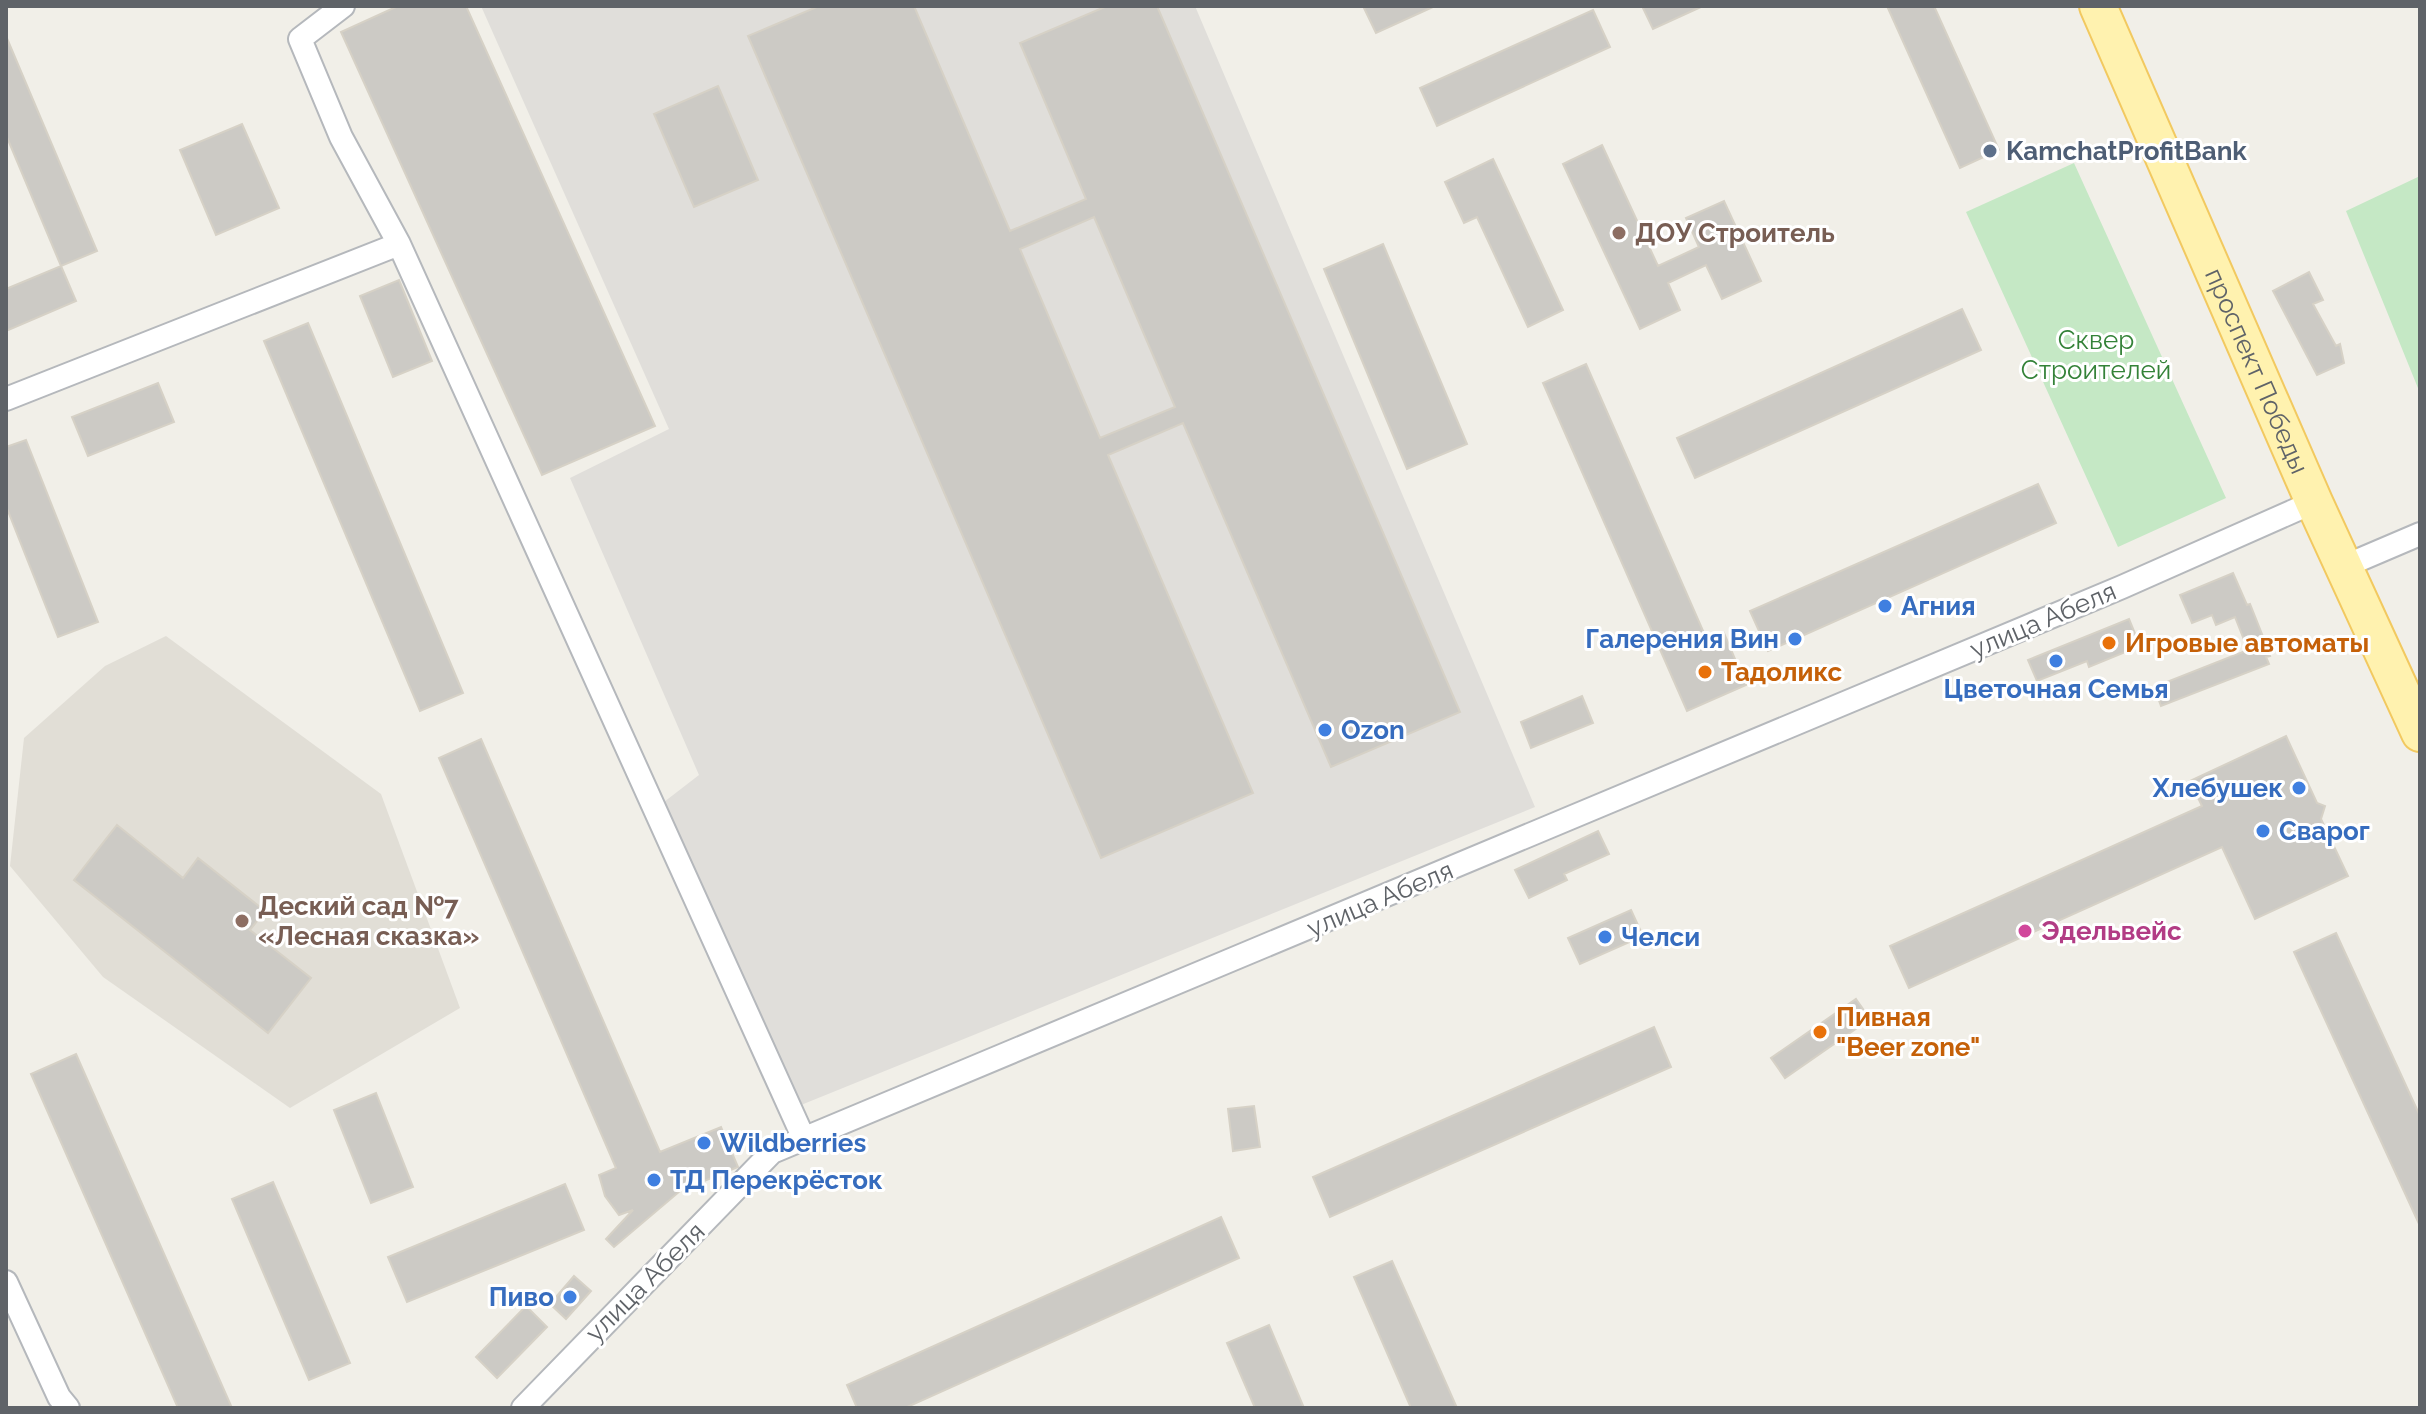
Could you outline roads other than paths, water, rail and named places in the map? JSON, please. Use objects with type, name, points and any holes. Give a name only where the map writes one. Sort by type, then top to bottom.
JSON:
[{"type":"main road","name":"проспект Победы","points":[[2098,6],[2314,502],[2420,733]]},
{"type":"street","points":[[343,6],[300,39],[341,137],[399,244],[804,1139]]},
{"type":"street","points":[[6,399],[399,244]]},
{"type":"street","name":"улица Абеля","points":[[523,1408],[772,1152],[2107,593],[2314,502]]},
{"type":"street","points":[[2345,566],[2420,534]]},
{"type":"street","points":[[6,1282],[59,1397],[68,1408]]},
{"type":"place","name":"KamchatProfitBank","points":[[1990,151]]},
{"type":"place","name":"ДОУ Строитель","points":[[1619,233]]},
{"type":"place","name":"Агния","points":[[1885,606]]},
{"type":"place","name":"Галерения Вин","points":[[1795,639]]},
{"type":"place","name":"Игровые автоматы","points":[[2109,643]]},
{"type":"place","name":"Цветочная Семья","points":[[2056,661]]},
{"type":"place","name":"Тадоликс","points":[[1705,672]]},
{"type":"place","name":"Ozon","points":[[1325,730]]},
{"type":"place","name":"Хлебушек","points":[[2299,788]]},
{"type":"place","name":"Сварог","points":[[2263,831]]},
{"type":"place","name":"Деский сад №7 «Лесная сказка»","points":[[242,921]]},
{"type":"place","name":"Эдельвейс","points":[[2025,931]]},
{"type":"place","name":"Челси","points":[[1605,937]]},
{"type":"place","name":"Пивная \"Beer zone\"","points":[[1820,1032]]},
{"type":"place","name":"Wildberries","points":[[704,1143]]},
{"type":"place","name":"ТД Перекрёсток","points":[[654,1180]]},
{"type":"place","name":"Пиво","points":[[570,1297]]},
{"type":"park label","name":"Сквер Строителей","points":[[2096,355]]}]
